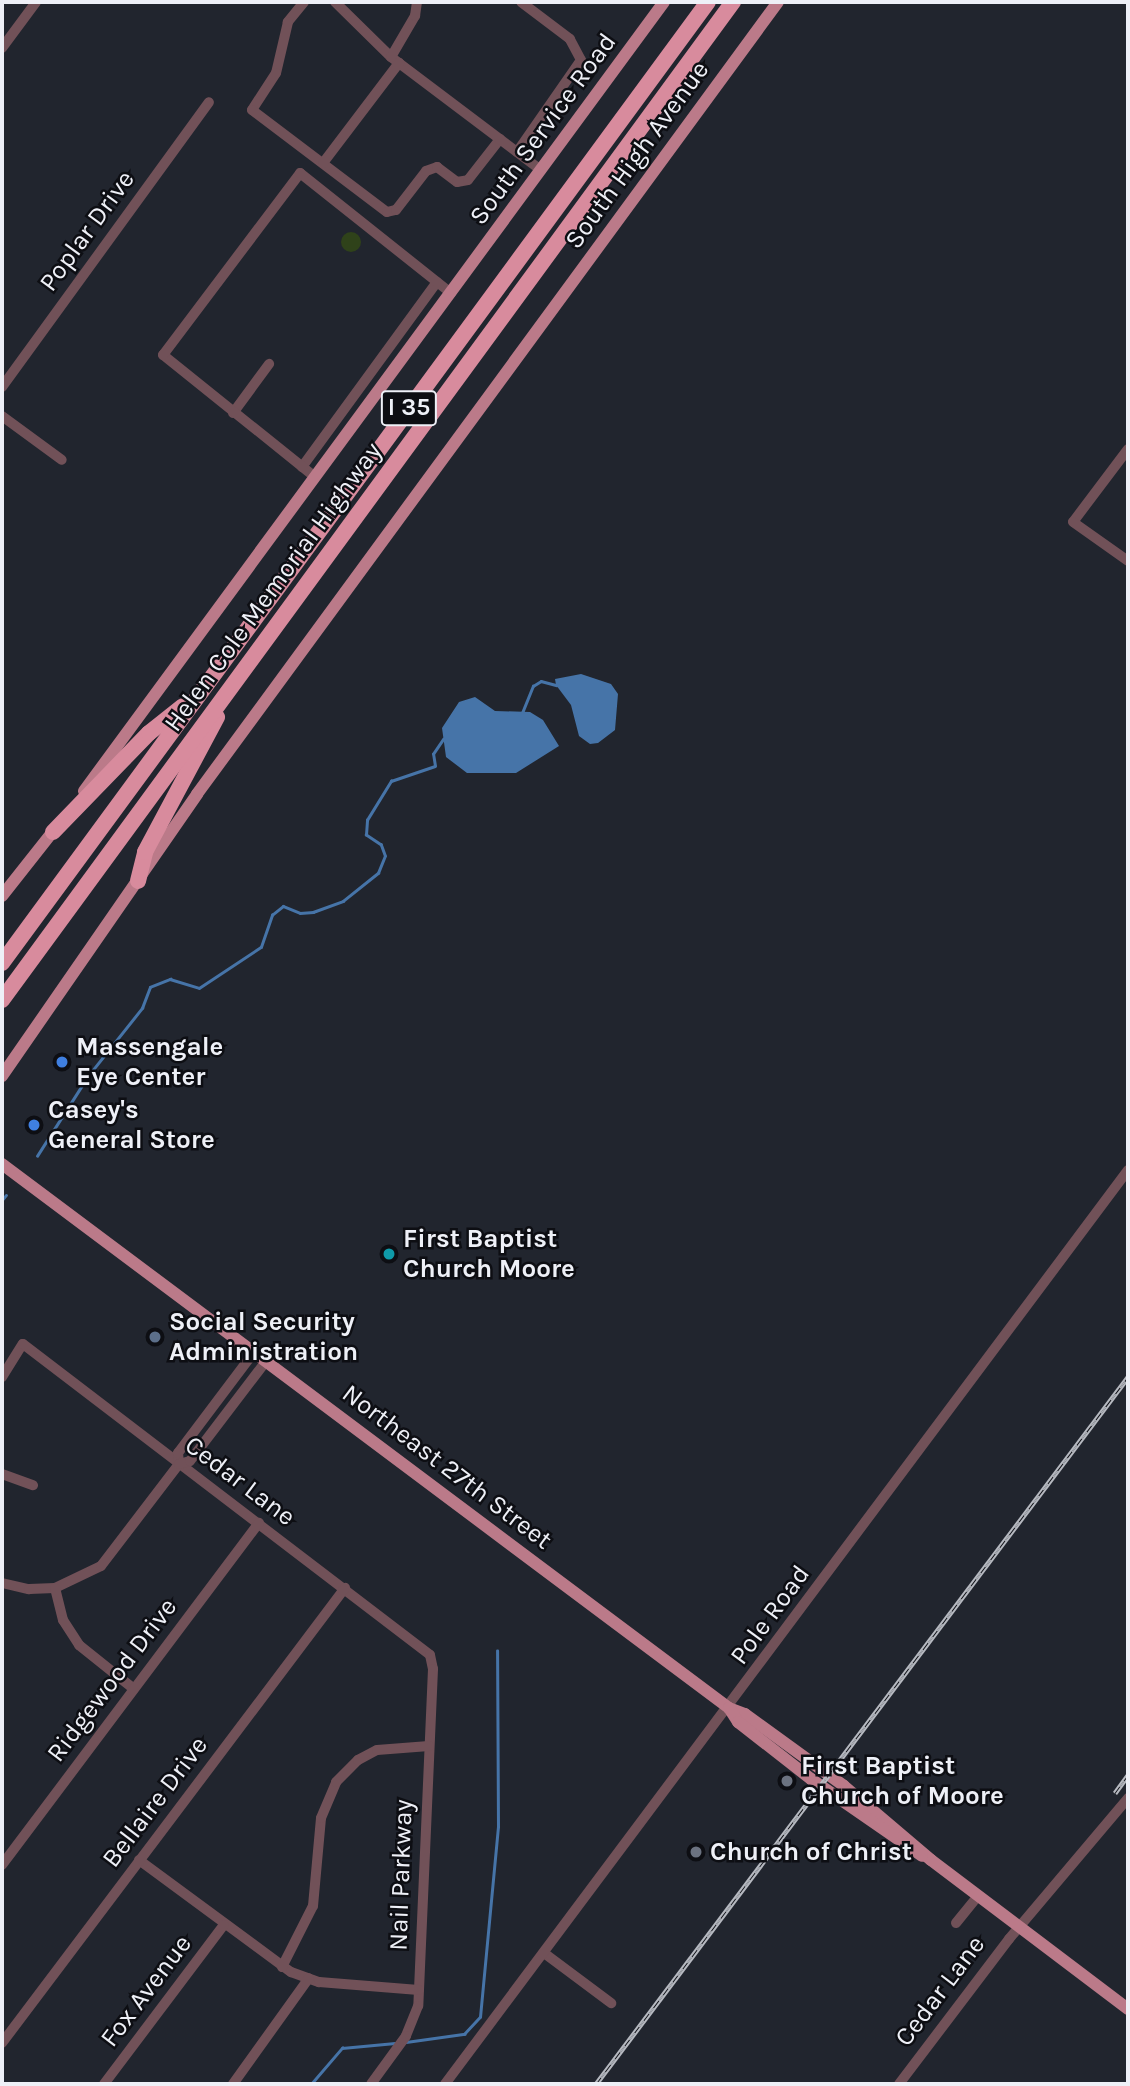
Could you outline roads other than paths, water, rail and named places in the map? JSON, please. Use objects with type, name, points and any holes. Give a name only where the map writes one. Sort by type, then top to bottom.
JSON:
[{"type":"highway","points":[[657,70],[697,2]]},
{"type":"highway","name":"Helen Cole Memorial Highway","points":[[2,962],[708,2]]},
{"type":"highway","name":"Helen Cole Memorial Highway","points":[[2,1000],[733,2]]},
{"type":"highway","points":[[138,881],[145,852],[233,683]]},
{"type":"highway","points":[[53,832],[149,733],[201,691]]},
{"type":"main road","name":"South Service Road","points":[[2,896],[53,832],[664,2]]},
{"type":"main road","name":"South High Avenue","points":[[2,1076],[197,794],[778,2]]},
{"type":"main road","name":"Northeast 27th Street","points":[[2,1164],[729,1708],[738,1722],[819,1786],[903,1847],[931,1860],[1128,2009]]},
{"type":"street","points":[[2,48],[36,2]]},
{"type":"street","points":[[304,2],[288,22],[276,73],[252,110],[387,212],[396,210],[426,171],[437,167],[457,182],[468,180],[500,138]]},
{"type":"street","points":[[335,2],[395,60],[541,170]]},
{"type":"street","points":[[323,163],[395,60],[415,16],[417,2]]},
{"type":"street","points":[[517,152],[582,60],[570,39],[521,2]]},
{"type":"street","name":"Poplar Drive","points":[[2,387],[209,102]]},
{"type":"street","points":[[315,477],[163,355],[300,173],[437,282],[455,288]]},
{"type":"street","points":[[302,467],[437,282]]},
{"type":"street","points":[[233,413],[269,363]]},
{"type":"street","points":[[2,416],[62,460]]},
{"type":"street","points":[[1128,449],[1073,522],[1128,561]]},
{"type":"street","name":"Pole Road","points":[[445,2084],[729,1708],[1128,1170]]},
{"type":"street","name":"Cedar Lane","points":[[2,1377],[23,1344],[430,1655]]},
{"type":"street","points":[[179,1464],[178,1453],[255,1351]]},
{"type":"street","points":[[2,1583],[29,1589],[55,1588],[101,1566],[179,1464],[190,1461],[267,1360]]},
{"type":"street","points":[[2,1474],[33,1485]]},
{"type":"street","name":"Ridgewood Drive","points":[[2,1865],[259,1523]]},
{"type":"street","points":[[55,1588],[63,1620],[79,1645],[134,1689]]},
{"type":"street","name":"Bellaire Drive","points":[[4,2036],[345,1588]]},
{"type":"street","name":"Nail Parkway","points":[[371,2084],[406,2036],[419,1990],[430,1655]]},
{"type":"street","points":[[282,1967],[313,1906],[321,1818],[336,1783],[358,1760],[377,1750],[429,1746]]},
{"type":"street","name":"Cedar Lane","points":[[898,2084],[1020,1927],[1128,1798]]},
{"type":"street","points":[[139,1860],[282,1967],[309,1978],[419,1990]]},
{"type":"street","points":[[957,1923],[978,1896]]},
{"type":"street","name":"Fox Avenue","points":[[104,2084],[224,1925]]},
{"type":"street","points":[[544,1953],[611,2003]]},
{"type":"street","points":[[233,2084],[309,1978]]},
{"type":"water","points":[[581,674],[611,684],[618,694],[615,730],[598,743],[590,744],[579,736],[571,705],[556,685],[555,679]]},
{"type":"water","points":[[475,697],[495,711],[530,712],[543,720],[559,746],[516,773],[467,773],[446,757],[442,728],[459,702]]},
{"type":"waterway","points":[[522,713],[533,686],[541,681],[556,685]]},
{"type":"waterway","points":[[37,1156],[88,1076],[142,1008],[150,987],[170,979],[199,988],[261,947],[272,915],[283,906],[300,913],[313,912],[343,901],[378,873],[385,856],[381,845],[366,835],[367,820],[391,781],[435,766],[433,754],[443,739]]},
{"type":"waterway","points":[[2,1200],[6,1195]]},
{"type":"waterway","points":[[406,2042],[464,2034],[480,2017],[498,1827],[497,1651]]},
{"type":"waterway","points":[[311,2084],[342,2048],[395,2043]]},
{"type":"railway","points":[[596,2084],[1128,1377]]},
{"type":"railway","points":[[1115,1793],[1128,1775]]},
{"type":"place","name":"Massengale Eye Center","points":[[62,1062]]},
{"type":"place","name":"Casey's General Store","points":[[34,1125]]},
{"type":"place","name":"First Baptist Church Moore","points":[[389,1254]]},
{"type":"place","name":"Social Security Administration","points":[[155,1337]]},
{"type":"place","name":"First Baptist Church of Moore","points":[[787,1781]]},
{"type":"place","name":"Church of Christ","points":[[696,1852]]}]
